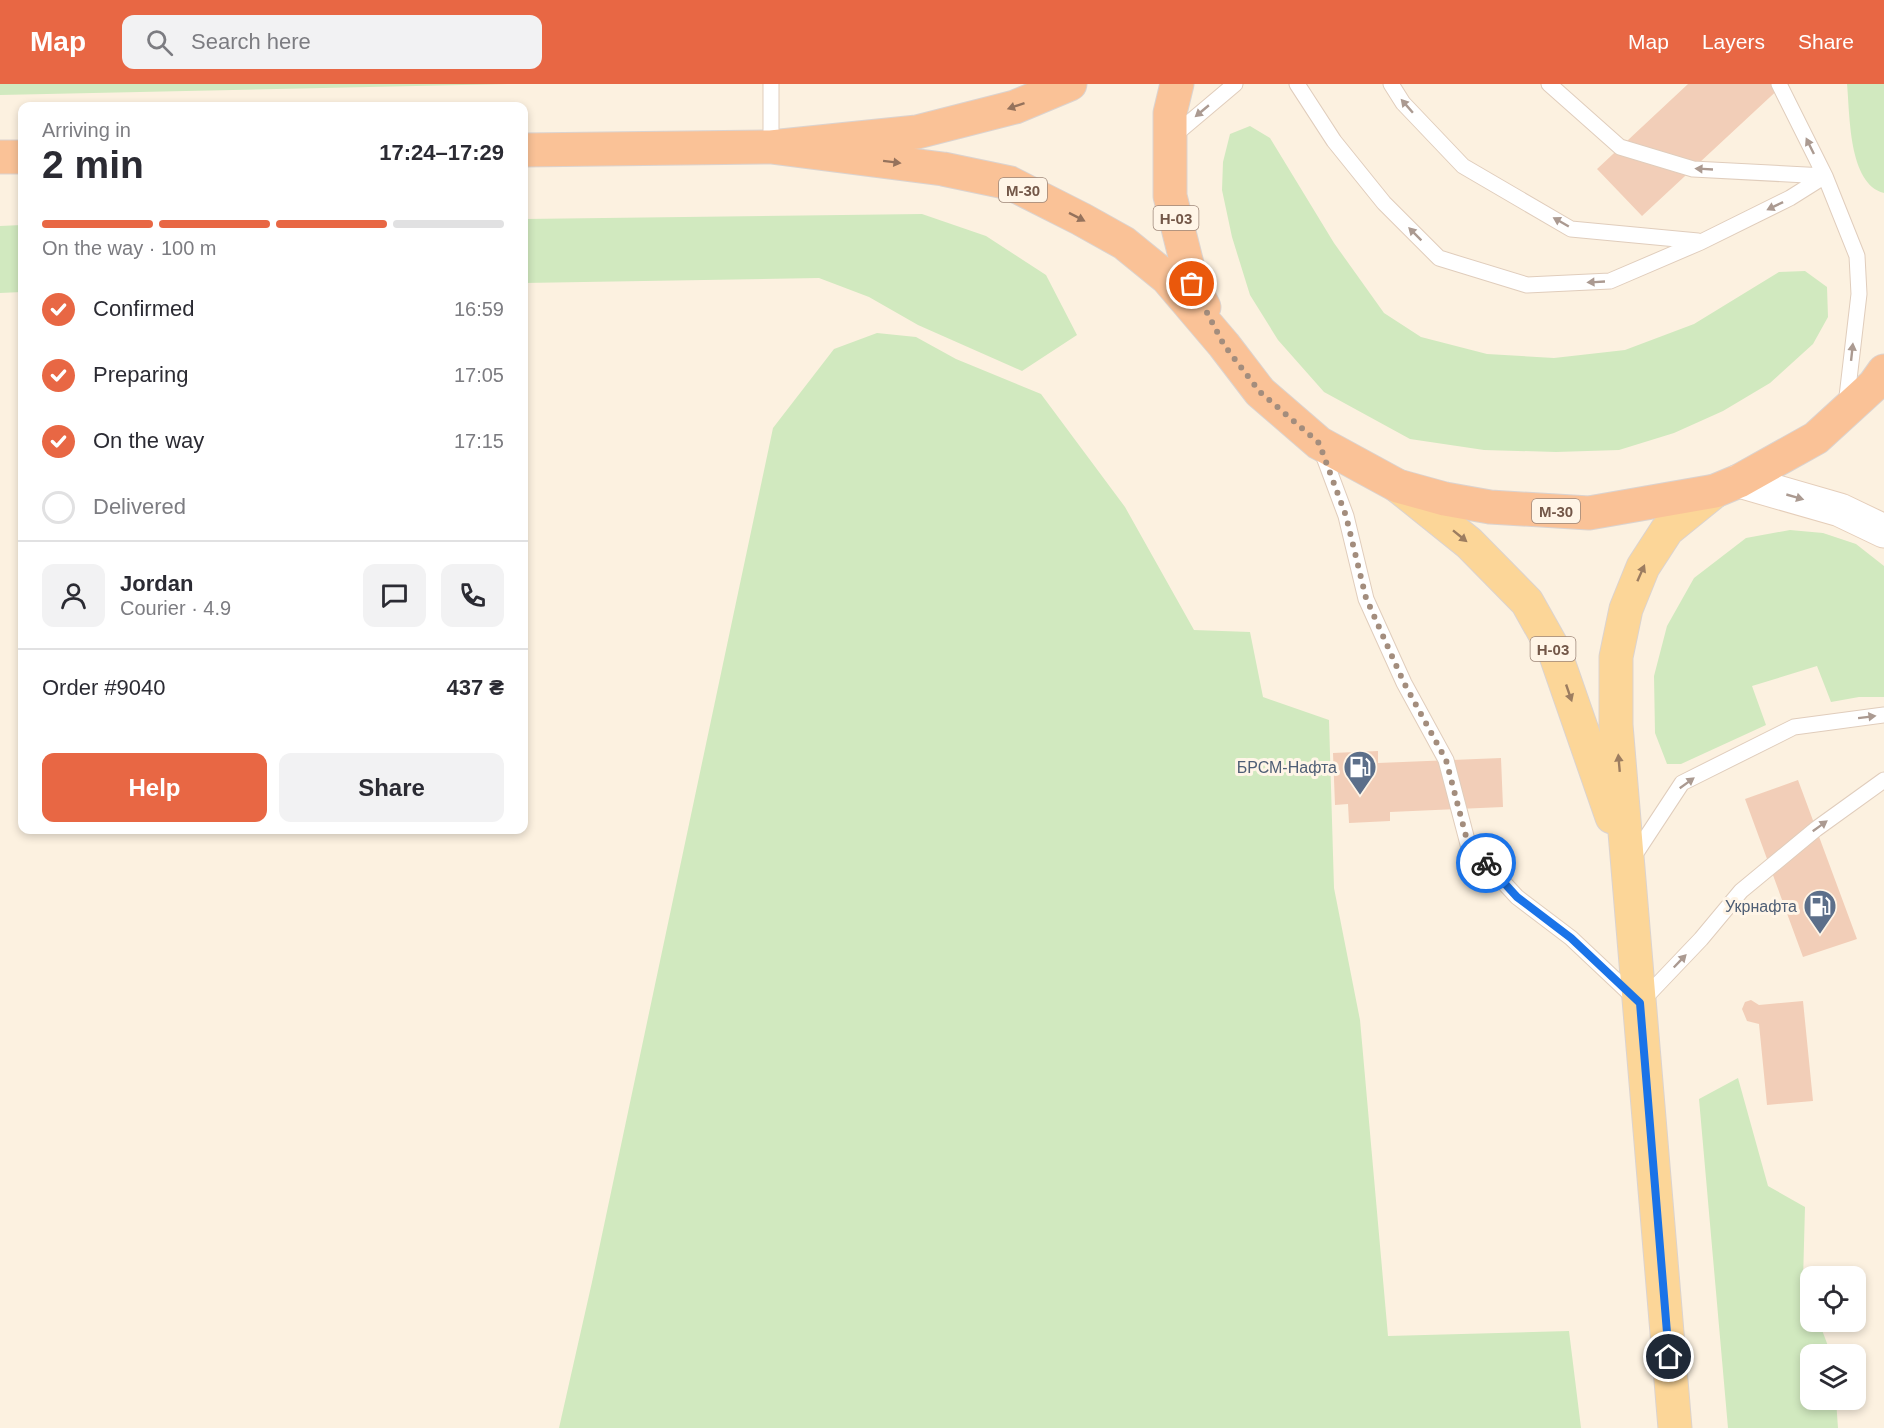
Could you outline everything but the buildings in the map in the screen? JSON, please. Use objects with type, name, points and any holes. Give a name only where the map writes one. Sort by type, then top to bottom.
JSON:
[{"type":"highway","name":"М-30","points":[[528,150],[771,147],[917,132],[1015,107],[1070,84]]},
{"type":"highway","name":"Н-03","points":[[1178,84],[1170,113],[1170,196],[1192,284],[1224,345]]},
{"type":"highway","name":"М-30","points":[[771,147],[943,169],[1010,183],[1124,243],[1167,278],[1224,345],[1260,392],[1319,443],[1398,486],[1445,499],[1490,507],[1589,513],[1727,486],[1816,438],[1874,385],[1884,371]]},
{"type":"highway","points":[[0,157],[18,157]]},
{"type":"main road","name":"Н-03","points":[[1398,486],[1469,543],[1527,602],[1554,650],[1628,864]]},
{"type":"main road","points":[[1727,486],[1840,510],[1884,531]]},
{"type":"main road","name":"Н-03","points":[[1675,1428],[1616,725],[1616,657],[1626,609],[1643,567],[1668,530],[1727,486]]},
{"type":"lane","points":[[771,84],[771,147]]},
{"type":"lane","points":[[1170,139],[1235,84]]},
{"type":"lane","points":[[1297,84],[1335,141],[1384,202],[1439,258],[1527,285],[1610,281],[1701,242],[1790,198],[1825,176]]},
{"type":"lane","points":[[1390,84],[1403,103],[1463,166],[1571,229],[1701,242]]},
{"type":"lane","points":[[1549,84],[1620,147],[1693,169],[1825,176]]},
{"type":"lane","points":[[1779,84],[1825,176],[1857,256],[1859,294],[1846,410]]},
{"type":"lane","points":[[1319,443],[1346,516],[1366,598],[1404,683],[1446,760],[1468,844],[1517,897],[1571,938],[1640,1003],[1701,939],[1741,891],[1816,829],[1884,780]]},
{"type":"lane","points":[[1628,864],[1682,783],[1794,727],[1884,715]]},
{"type":"green space","points":[[0,84],[508,84],[0,95]]},
{"type":"green space","points":[[1847,84],[1884,84],[1884,193],[1872,187],[1863,176],[1857,162],[1853,146]]},
{"type":"green space","points":[[1250,126],[1270,138],[1334,243],[1384,313],[1421,337],[1487,354],[1554,358],[1625,350],[1694,324],[1779,272],[1805,271],[1827,287],[1828,317],[1813,344],[1770,383],[1723,411],[1674,433],[1619,450],[1556,452],[1484,450],[1410,439],[1324,392],[1278,340],[1250,295],[1232,237],[1222,190],[1223,162],[1230,134]]},
{"type":"green space","points":[[922,214],[986,236],[1046,275],[1077,335],[1022,371],[918,325],[869,297],[819,278],[528,283],[528,219]]},
{"type":"green space","points":[[18,225],[18,292],[0,293],[0,226]]},
{"type":"green space","points":[[877,333],[916,337],[956,359],[1041,394],[1125,507],[1194,630],[1250,632],[1263,697],[1329,720],[1334,888],[1360,1020],[1388,1336],[1569,1331],[1581,1428],[559,1428],[773,428],[834,349]]},
{"type":"green space","points":[[1790,530],[1823,533],[1856,544],[1884,566],[1884,697],[1859,697],[1831,702],[1817,666],[1752,686],[1766,725],[1681,764],[1667,764],[1655,733],[1654,676],[1667,626],[1694,578],[1746,538]]},
{"type":"green space","points":[[1738,1078],[1768,1186],[1805,1207],[1803,1266],[1800,1266],[1800,1332],[1823,1332],[1827,1344],[1800,1344],[1800,1410],[1837,1410],[1838,1428],[1728,1428],[1699,1099]]},
{"type":"way so far","points":[[1192,284],[1224,345],[1260,392],[1319,443],[1346,516],[1366,598],[1404,683],[1446,760],[1468,844],[1486,863]]},
{"type":"place","name":"БРСМ-Нафта","points":[[1360,796]]},
{"type":"place","name":"Укрнафта","points":[[1820,935]]},
{"type":"route","points":[[1486,863],[1517,897],[1571,938],[1640,1003],[1669,1357]]}]
